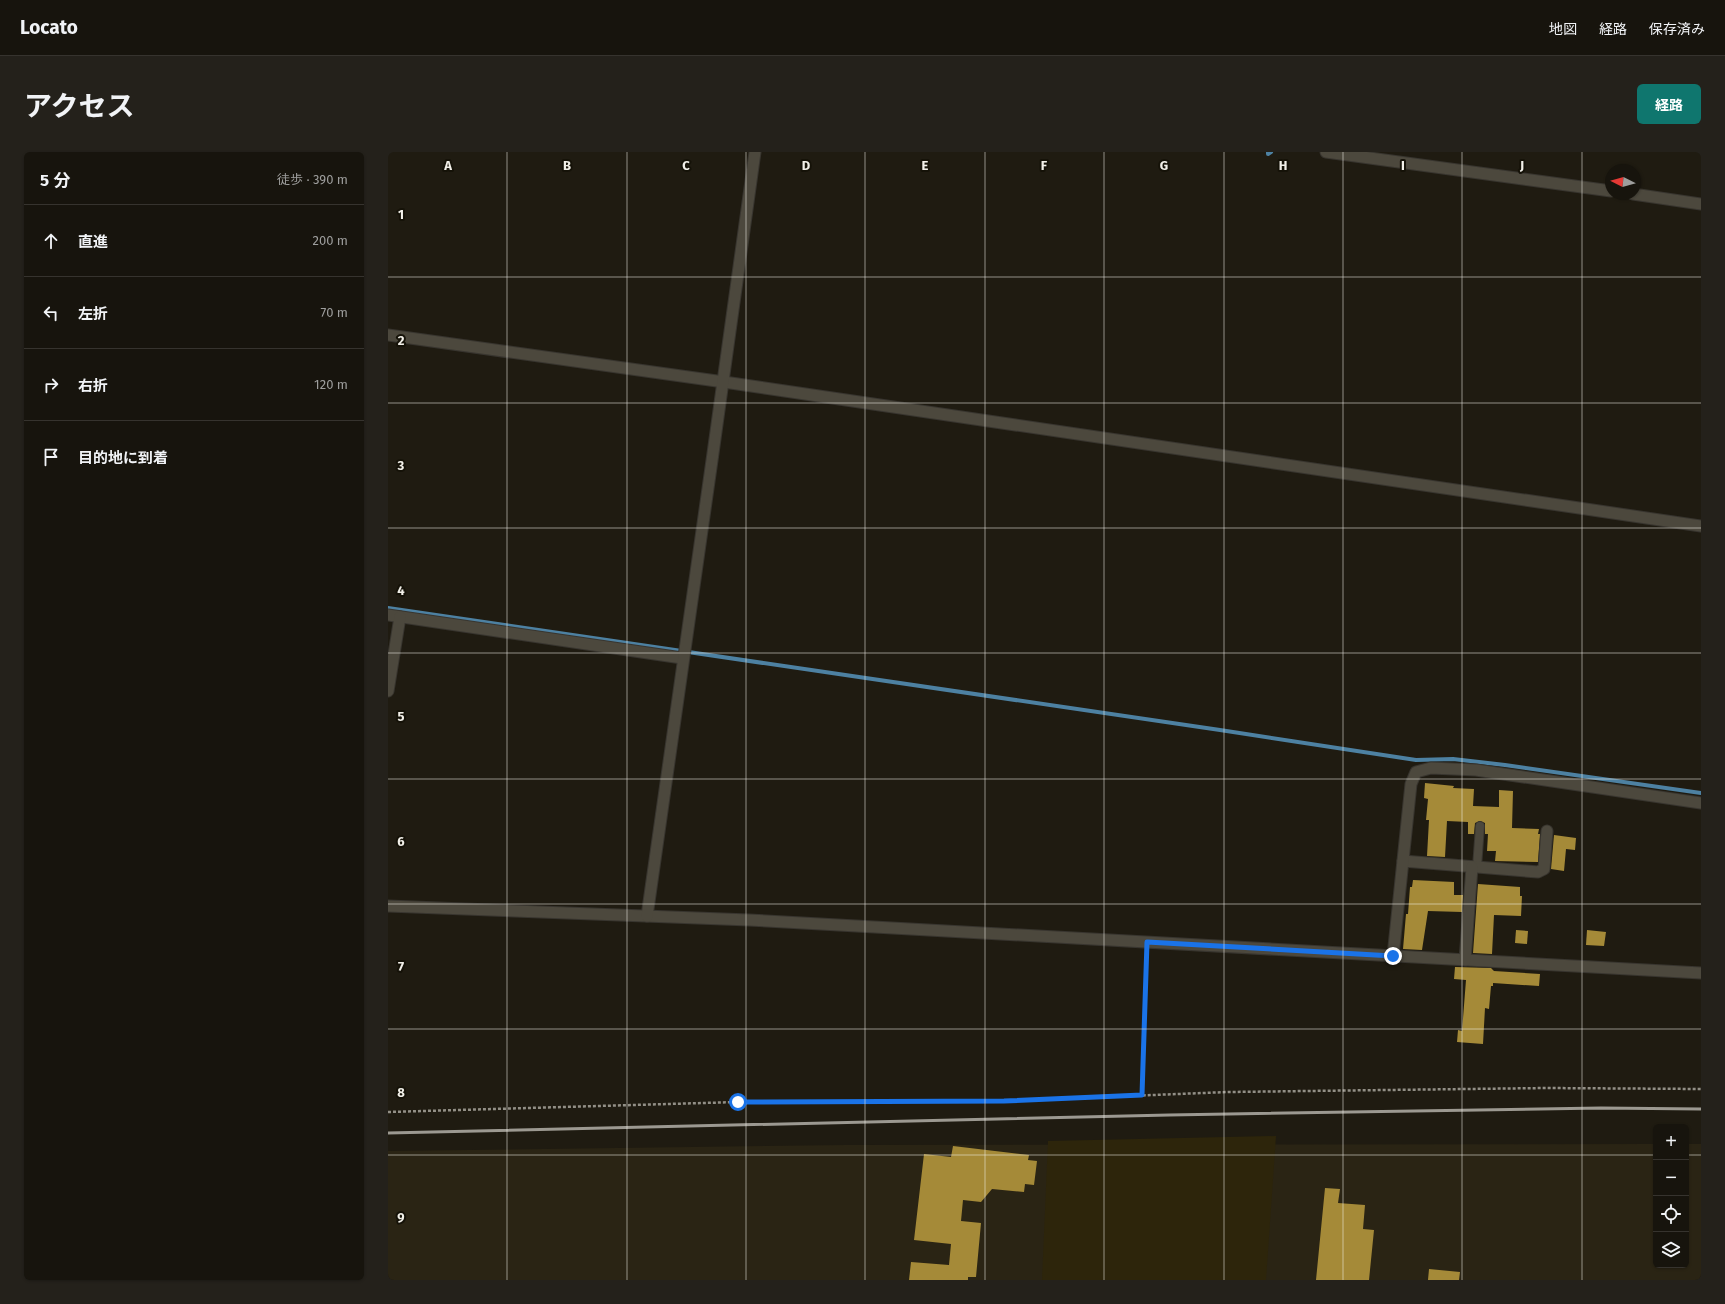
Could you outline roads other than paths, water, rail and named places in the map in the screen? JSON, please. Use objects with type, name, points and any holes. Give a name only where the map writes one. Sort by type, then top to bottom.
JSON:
[{"type":"street","points":[[647,916],[682,658],[724,382],[755,152]]},
{"type":"street","points":[[1326,152],[1605,190]]},
{"type":"street","points":[[1641,195],[1701,204]]},
{"type":"street","points":[[388,335],[724,382],[1701,526]]},
{"type":"street","points":[[388,615],[682,658]]},
{"type":"street","points":[[388,691],[400,616]]},
{"type":"street","points":[[1393,956],[1411,784],[1416,772],[1431,768],[1476,770],[1701,803]]},
{"type":"street","points":[[1403,861],[1538,872],[1544,869],[1547,831]]},
{"type":"street","points":[[1465,960],[1474,867]]},
{"type":"street","points":[[388,906],[749,920],[1701,973]]},
{"type":"lane","points":[[1474,867],[1480,826]]},
{"type":"waterway","points":[[1268,152],[1268,154],[1271,152]]},
{"type":"waterway","points":[[388,608],[1416,760],[1453,759],[1505,765],[1701,793]]},
{"type":"railway","points":[[388,1133],[1169,1115],[1601,1108],[1701,1109]]}]
